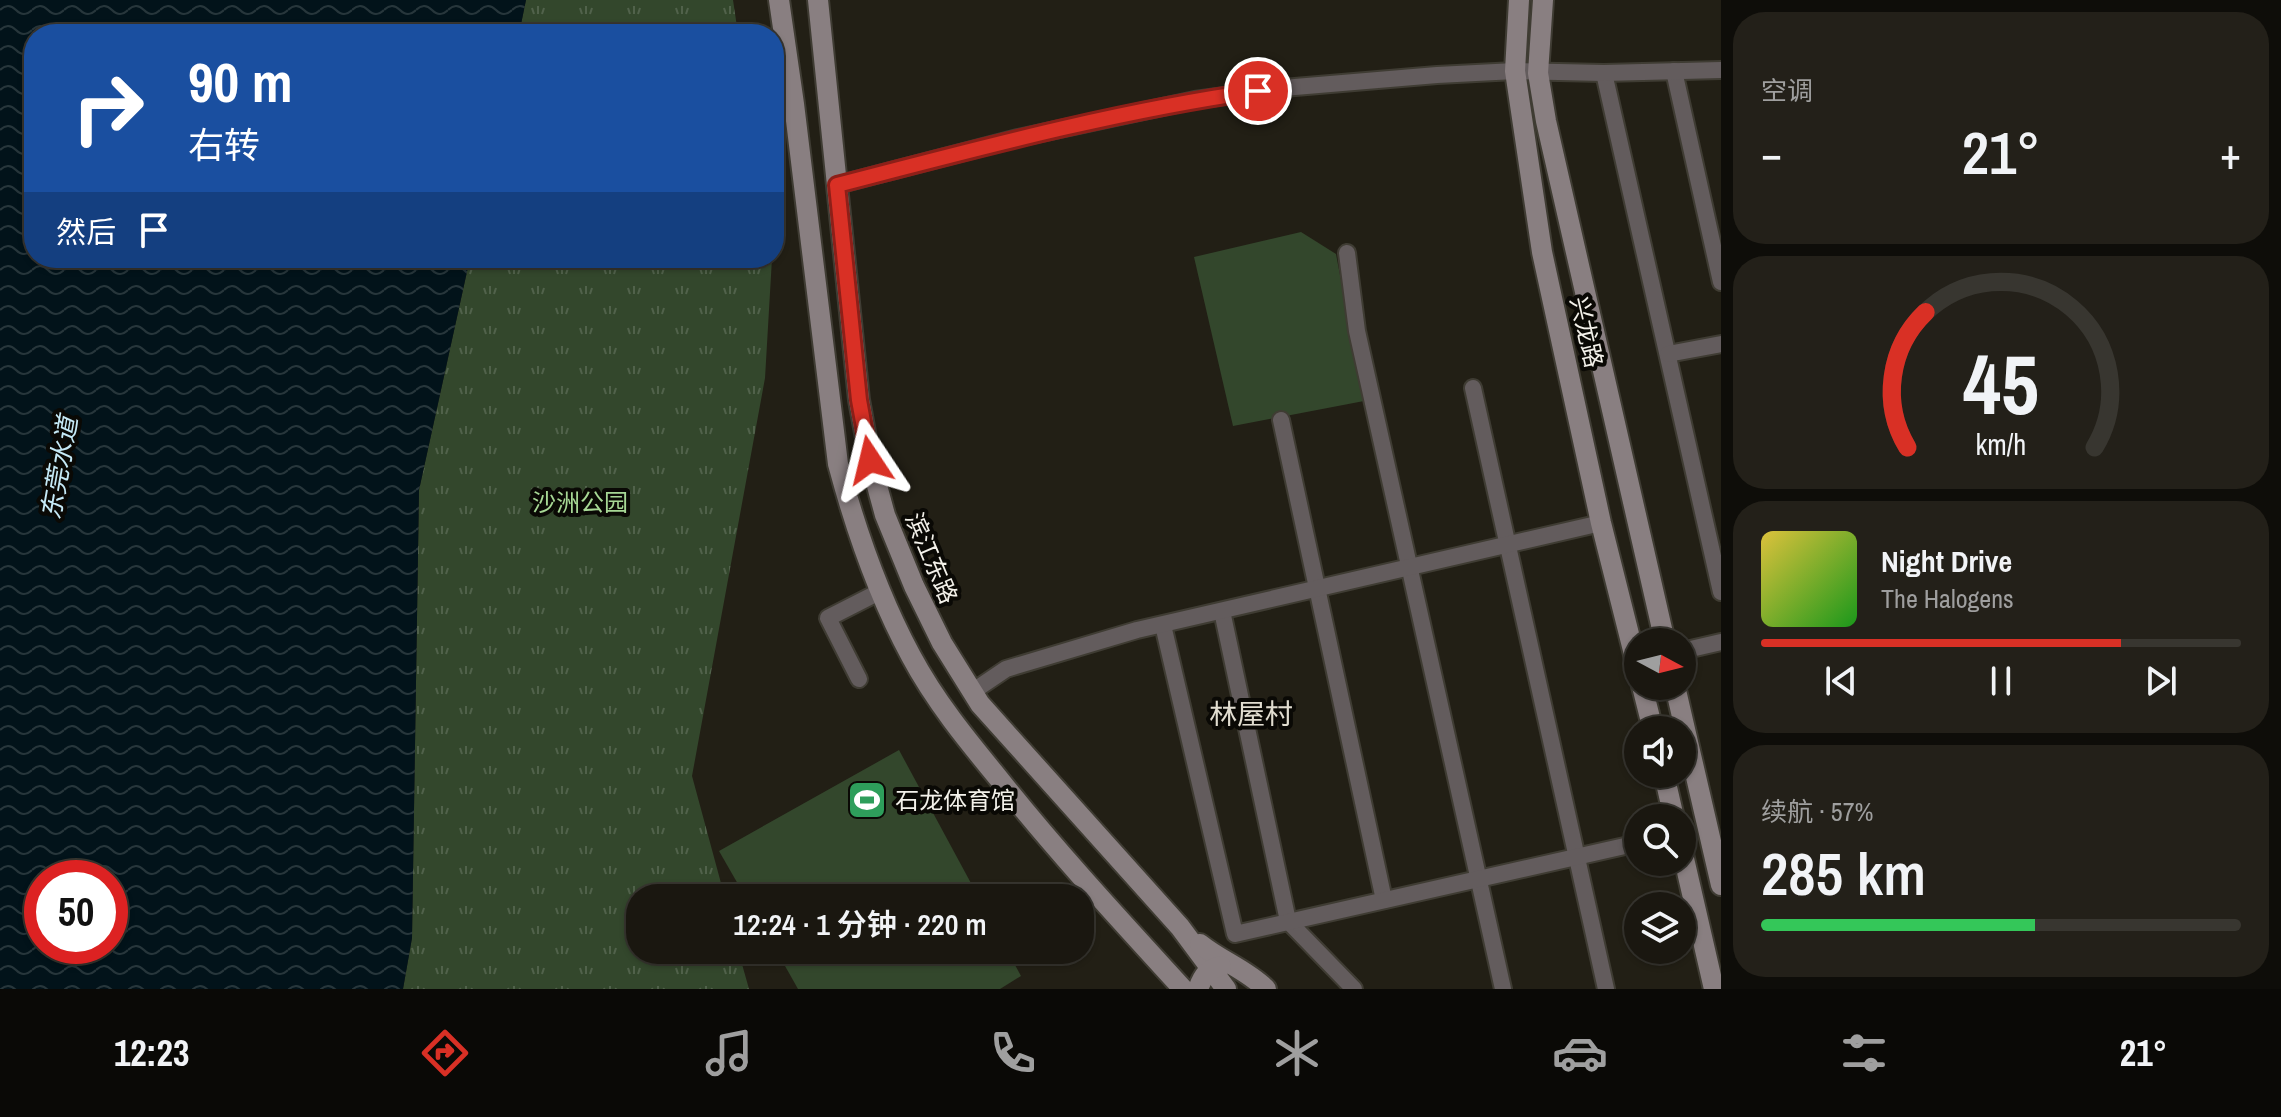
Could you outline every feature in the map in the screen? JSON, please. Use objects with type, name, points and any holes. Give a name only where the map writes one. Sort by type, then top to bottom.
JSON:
[{"type":"main road","points":[[779,0],[782,24]]},
{"type":"main road","name":"滨江东路","points":[[818,0],[859,400],[870,460],[885,515],[914,586],[942,643],[972,692],[1180,927],[1226,989]]},
{"type":"main road","name":"兴龙路","points":[[1519,0],[1515,71],[1542,252],[1601,523],[1627,628]]},
{"type":"main road","name":"兴龙路","points":[[1543,0],[1538,73],[1546,121],[1662,628]]},
{"type":"main road","points":[[784,35],[838,464],[853,519],[879,592],[912,658],[949,718],[1054,848],[1183,989]]},
{"type":"main road","points":[[1678,700],[1721,885]]},
{"type":"main road","points":[[1688,876],[1714,989]]},
{"type":"main road","points":[[1180,927],[1220,959],[1240,969],[1266,989]]},
{"type":"main road","points":[[1198,989],[1211,968],[1222,965],[1240,969]]},
{"type":"street","points":[[837,185],[1018,138],[1195,100],[1298,86],[1515,71],[1604,73],[1721,70]]},
{"type":"street","points":[[1674,71],[1721,282]]},
{"type":"street","points":[[1604,73],[1721,592]]},
{"type":"street","points":[[1347,253],[1357,331],[1503,989]]},
{"type":"street","points":[[1668,354],[1721,344]]},
{"type":"street","points":[[1473,388],[1606,989]]},
{"type":"street","points":[[1281,420],[1384,900]]},
{"type":"street","points":[[972,692],[1006,669],[1163,625],[1601,523]]},
{"type":"street","points":[[859,679],[828,618],[879,592]]},
{"type":"street","points":[[1222,611],[1288,921],[1354,989]]},
{"type":"street","points":[[1163,625],[1235,934],[1624,846]]},
{"type":"street","points":[[1696,648],[1721,642]]},
{"type":"green space","points":[[526,0],[733,0],[737,24],[521,24]]},
{"type":"green space","points":[[1301,232],[1336,254],[1364,401],[1233,426],[1194,257]]},
{"type":"green space","name":"沙洲公园","points":[[468,268],[771,268],[765,378],[692,776],[721,884],[626,884],[626,964],[742,964],[749,989],[403,989],[412,938],[419,490]]},
{"type":"green space","name":"石龙体育馆","points":[[899,750],[971,884],[738,884],[719,851]]},
{"type":"green space","points":[[784,964],[1015,964],[1021,976],[1000,989],[798,989]]},
{"type":"water","name":"东莞水道","points":[[0,0],[526,0],[521,24],[24,24],[24,268],[468,268],[419,490],[412,938],[403,989],[0,989]]},
{"type":"place","name":"石龙体育馆","points":[[867,800]]},
{"type":"district","name":"林屋村","points":[[1251,714]]},
{"type":"route","points":[[870,460],[859,400],[837,185],[1018,138],[1195,100],[1258,91]]}]
